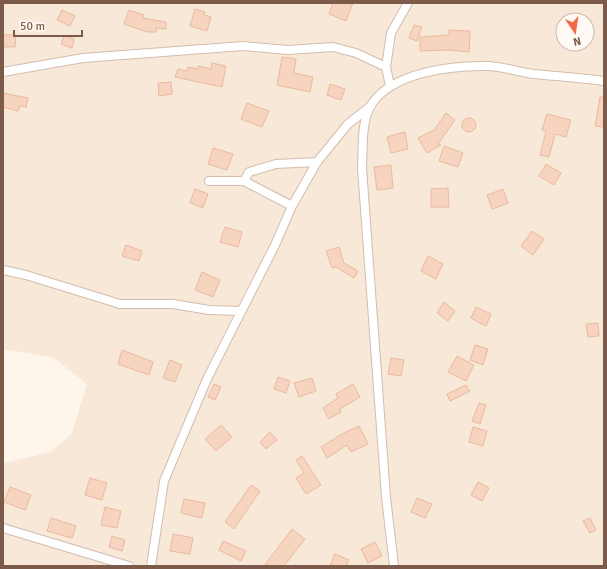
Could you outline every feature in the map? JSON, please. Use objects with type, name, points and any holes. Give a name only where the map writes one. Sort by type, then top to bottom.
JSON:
[{"type":"street","points":[[390,86],[386,67],[392,33],[408,3]]},
{"type":"street","points":[[3,72],[83,58],[244,46],[288,50],[333,48],[356,53],[386,67]]},
{"type":"street","points":[[151,566],[164,481],[207,379],[240,311],[275,245],[292,206],[317,162],[348,124],[371,105],[390,86],[421,74],[452,67],[482,66],[604,81]]},
{"type":"street","points":[[371,105],[364,125],[362,168],[386,497],[394,566]]},
{"type":"street","points":[[244,182],[249,172],[276,164],[317,162]]},
{"type":"street","points":[[209,181],[244,182],[292,206]]},
{"type":"street","points":[[3,270],[120,304],[173,304],[209,310],[240,311]]},
{"type":"street","points":[[3,528],[129,566]]},
{"type":"shaded area","points":[[3,3],[604,3],[604,566],[3,566],[3,463],[51,452],[72,433],[87,384],[53,357],[3,349]]},
{"type":"building","points":[[333,3],[353,3],[346,21],[329,14]]},
{"type":"building","points":[[195,9],[205,12],[204,15],[211,17],[207,31],[190,26]]},
{"type":"building","points":[[62,10],[75,16],[70,26],[57,20]]},
{"type":"building","points":[[129,10],[144,15],[143,18],[166,22],[166,29],[156,28],[156,32],[147,32],[124,24]]},
{"type":"building","points":[[414,25],[422,27],[417,41],[409,38]]},
{"type":"building","points":[[449,30],[470,31],[469,52],[448,50],[420,51],[420,37],[449,35]]},
{"type":"building","points":[[3,35],[16,35],[15,47],[3,47]]},
{"type":"building","points":[[64,36],[74,39],[72,48],[61,44]]},
{"type":"building","points":[[282,57],[296,59],[294,73],[313,77],[310,92],[277,85]]},
{"type":"building","points":[[212,63],[226,66],[222,87],[175,77],[178,69],[187,71],[188,67],[197,69],[198,66],[211,69]]},
{"type":"building","points":[[171,82],[172,94],[159,96],[158,83]]},
{"type":"building","points":[[330,84],[345,89],[341,100],[327,95]]},
{"type":"building","points":[[3,93],[28,98],[26,107],[20,106],[18,111],[3,107]]},
{"type":"building","points":[[600,97],[604,97],[604,127],[595,126]]},
{"type":"building","points":[[247,103],[269,111],[262,127],[241,119]]},
{"type":"building","points":[[446,113],[455,120],[438,144],[441,145],[427,153],[418,138],[434,130]]},
{"type":"building","points":[[547,114],[571,120],[566,137],[555,134],[549,157],[540,155],[546,131],[542,130]]},
{"type":"building","points":[[469,118],[474,120],[476,125],[474,130],[469,132],[464,130],[462,125],[464,120]]},
{"type":"building","points":[[405,132],[408,149],[391,153],[387,137]]},
{"type":"building","points":[[444,146],[463,153],[458,167],[439,161]]},
{"type":"building","points":[[213,148],[233,154],[227,170],[208,164]]},
{"type":"building","points":[[546,164],[561,173],[554,185],[539,176]]},
{"type":"building","points":[[391,165],[393,188],[377,190],[374,167]]},
{"type":"building","points":[[448,188],[449,207],[431,207],[431,189]]},
{"type":"building","points":[[195,189],[208,194],[203,208],[190,203]]},
{"type":"building","points":[[503,189],[508,203],[492,209],[487,195]]},
{"type":"building","points":[[225,227],[242,232],[238,247],[220,242]]},
{"type":"building","points":[[532,231],[544,239],[533,255],[521,246]]},
{"type":"building","points":[[126,245],[142,251],[139,261],[122,256]]},
{"type":"building","points":[[339,247],[344,263],[358,271],[354,278],[336,267],[332,268],[326,251]]},
{"type":"building","points":[[428,256],[443,264],[436,279],[421,271]]},
{"type":"building","points":[[202,272],[220,280],[213,297],[195,290]]},
{"type":"building","points":[[444,302],[455,311],[448,321],[437,313]]},
{"type":"building","points":[[476,307],[491,314],[486,326],[471,318]]},
{"type":"building","points":[[598,323],[599,336],[588,337],[586,324]]},
{"type":"building","points":[[475,345],[488,349],[483,365],[470,360]]},
{"type":"building","points":[[122,350],[153,362],[149,375],[118,364]]},
{"type":"building","points":[[457,356],[474,365],[466,381],[448,372]]},
{"type":"building","points":[[391,358],[404,360],[401,376],[388,374]]},
{"type":"building","points":[[170,360],[182,365],[175,382],[163,378]]},
{"type":"building","points":[[278,377],[290,381],[286,393],[274,389]]},
{"type":"building","points":[[312,378],[316,391],[299,397],[294,383]]},
{"type":"building","points":[[214,384],[221,387],[215,400],[208,397]]},
{"type":"building","points":[[353,384],[360,397],[340,409],[341,412],[329,419],[323,408],[338,398],[336,394]]},
{"type":"building","points":[[466,385],[470,391],[450,401],[447,394]]},
{"type":"building","points":[[479,403],[486,405],[480,424],[472,421]]},
{"type":"building","points":[[221,425],[232,437],[216,451],[205,439]]},
{"type":"building","points":[[359,426],[368,444],[351,452],[347,445],[327,458],[321,447],[342,434]]},
{"type":"building","points":[[473,427],[487,431],[483,446],[469,442]]},
{"type":"building","points":[[270,432],[277,440],[266,449],[260,442]]},
{"type":"building","points":[[302,456],[321,485],[306,494],[296,478],[304,473],[296,460]]},
{"type":"building","points":[[90,478],[107,483],[102,500],[85,495]]},
{"type":"building","points":[[478,482],[489,488],[482,501],[471,495]]},
{"type":"building","points":[[251,485],[260,491],[234,529],[225,522]]},
{"type":"building","points":[[10,487],[31,495],[25,510],[4,502]]},
{"type":"building","points":[[417,498],[432,504],[425,518],[411,512]]},
{"type":"building","points":[[184,499],[205,503],[202,518],[181,513]]},
{"type":"building","points":[[105,507],[121,511],[117,528],[101,525]]},
{"type":"building","points":[[51,518],[76,526],[72,538],[47,531]]},
{"type":"building","points":[[590,518],[596,530],[590,533],[583,521]]},
{"type":"building","points":[[292,529],[305,539],[284,566],[264,566]]},
{"type":"building","points":[[173,534],[193,538],[190,554],[170,551]]},
{"type":"building","points":[[112,536],[125,540],[122,551],[109,547]]},
{"type":"building","points":[[223,541],[246,551],[241,561],[219,550]]},
{"type":"building","points":[[375,542],[382,556],[368,563],[361,549]]},
{"type":"building","points":[[335,554],[349,560],[346,566],[330,566]]}]
